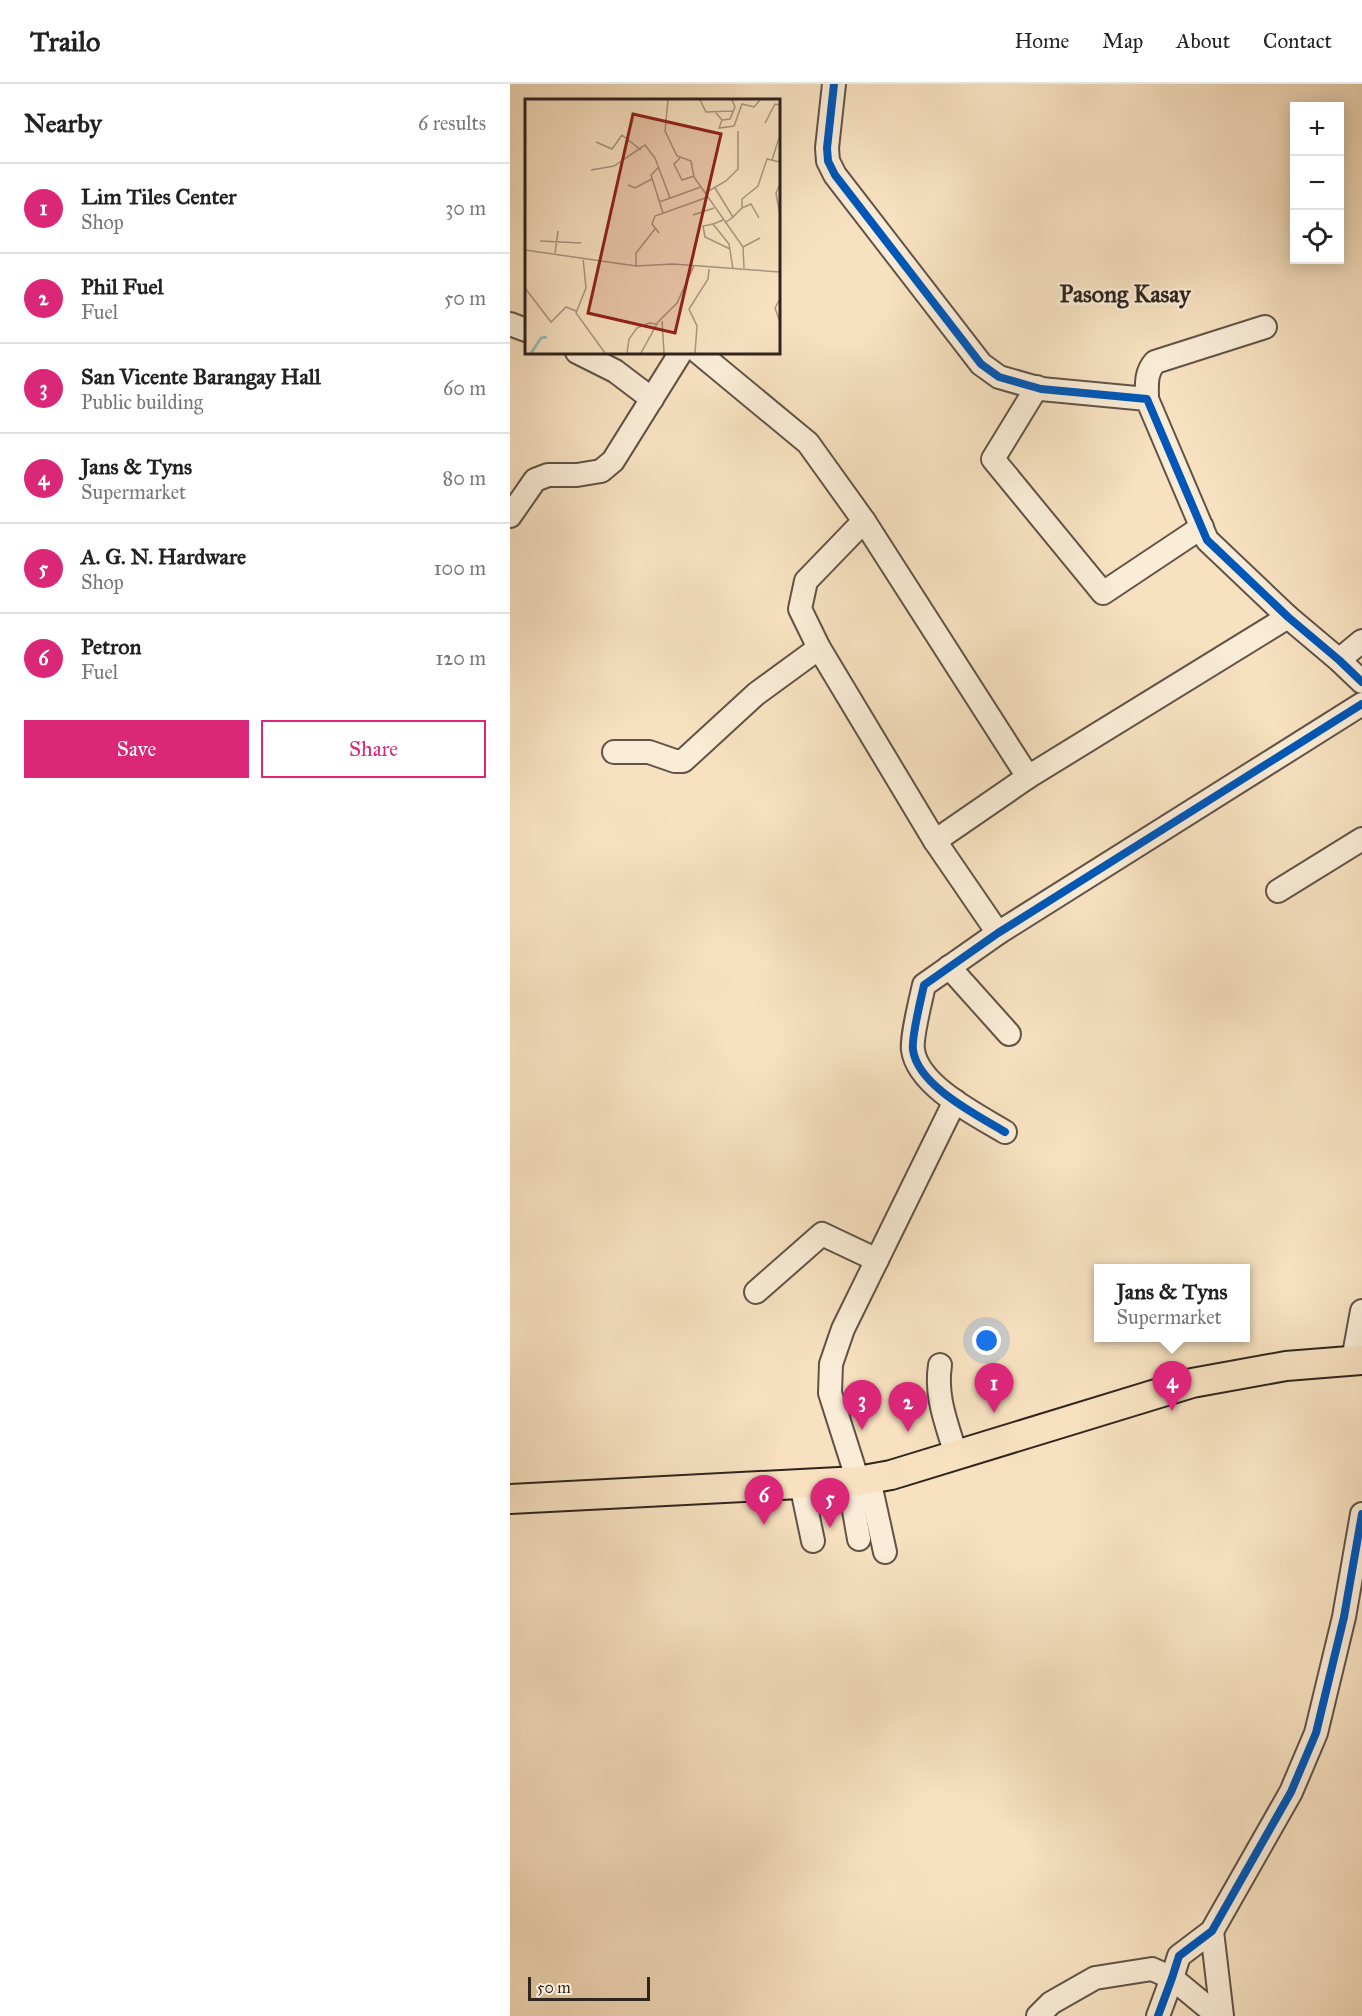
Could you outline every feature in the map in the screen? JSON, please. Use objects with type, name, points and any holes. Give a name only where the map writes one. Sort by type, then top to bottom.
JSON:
[{"type":"main road","points":[[510,1499],[858,1481],[891,1475],[1192,1383],[1286,1366],[1358,1360]]},
{"type":"street","points":[[834,84],[827,148],[828,161],[835,174],[981,364],[999,377],[1037,387],[1147,399]]},
{"type":"street","points":[[510,324],[525,330]]},
{"type":"street","points":[[1265,327],[1155,362],[1147,377],[1147,399],[1207,540],[1288,617],[1340,660],[1362,682]]},
{"type":"street","points":[[581,354],[615,371],[652,399]]},
{"type":"street","points":[[510,516],[535,480],[548,475],[577,475],[601,471],[613,461],[680,354]]},
{"type":"street","points":[[700,354],[808,444],[864,521],[1028,777]]},
{"type":"street","points":[[1037,387],[993,459],[1103,593],[1202,527]]},
{"type":"street","points":[[864,521],[806,581],[800,609],[819,648],[935,841],[998,933]]},
{"type":"street","points":[[935,841],[1028,777],[1288,617]]},
{"type":"street","points":[[1340,660],[1362,641]]},
{"type":"street","points":[[614,752],[650,752],[675,761],[683,761],[756,694],[819,648]]},
{"type":"street","points":[[1005,1132],[955,1101],[925,1076],[917,1064],[912,1048],[924,985],[998,933],[1362,704]]},
{"type":"street","points":[[1278,891],[1362,839]]},
{"type":"street","points":[[949,967],[1009,1034]]},
{"type":"street","points":[[885,1552],[858,1481],[830,1393],[831,1364],[843,1329],[955,1101]]},
{"type":"street","points":[[756,1292],[822,1234],[877,1260]]},
{"type":"street","points":[[1358,1360],[1362,1311]]},
{"type":"street","points":[[940,1365],[937,1382],[940,1399],[956,1455]]},
{"type":"street","points":[[858,1481],[859,1539]]},
{"type":"street","points":[[801,1484],[813,1541]]},
{"type":"street","points":[[1158,2016],[1179,1956],[1212,1931],[1292,1792],[1316,1733],[1344,1617],[1362,1514]]},
{"type":"street","points":[[1212,1931],[1220,2016]]},
{"type":"street","points":[[1038,2016],[1051,2003],[1095,1978],[1152,1969],[1172,1978],[1220,2016]]},
{"type":"cycle path","points":[[834,84],[827,148],[828,161],[835,175],[981,364],[999,377],[1041,389],[1147,399],[1207,540],[1288,617],[1362,682]]},
{"type":"cycle path","points":[[1005,1132],[950,1098],[926,1076],[917,1063],[913,1044],[924,985],[998,933],[1362,704]]},
{"type":"cycle path","points":[[1158,2016],[1179,1956],[1212,1931],[1291,1792],[1316,1733],[1344,1617],[1362,1514]]},
{"type":"place","name":"Jans & Tyns","points":[[1172,1411]]},
{"type":"place","name":"Lim Tiles Center","points":[[994,1413]]},
{"type":"place","name":"San Vicente Barangay Hall","points":[[862,1430]]},
{"type":"place","name":"Phil Fuel","points":[[908,1432]]},
{"type":"place","name":"Petron","points":[[764,1525]]},
{"type":"place","name":"A. G. N. Hardware","points":[[830,1528]]},
{"type":"district","name":"Pasong Kasay","points":[[1125,294]]}]
